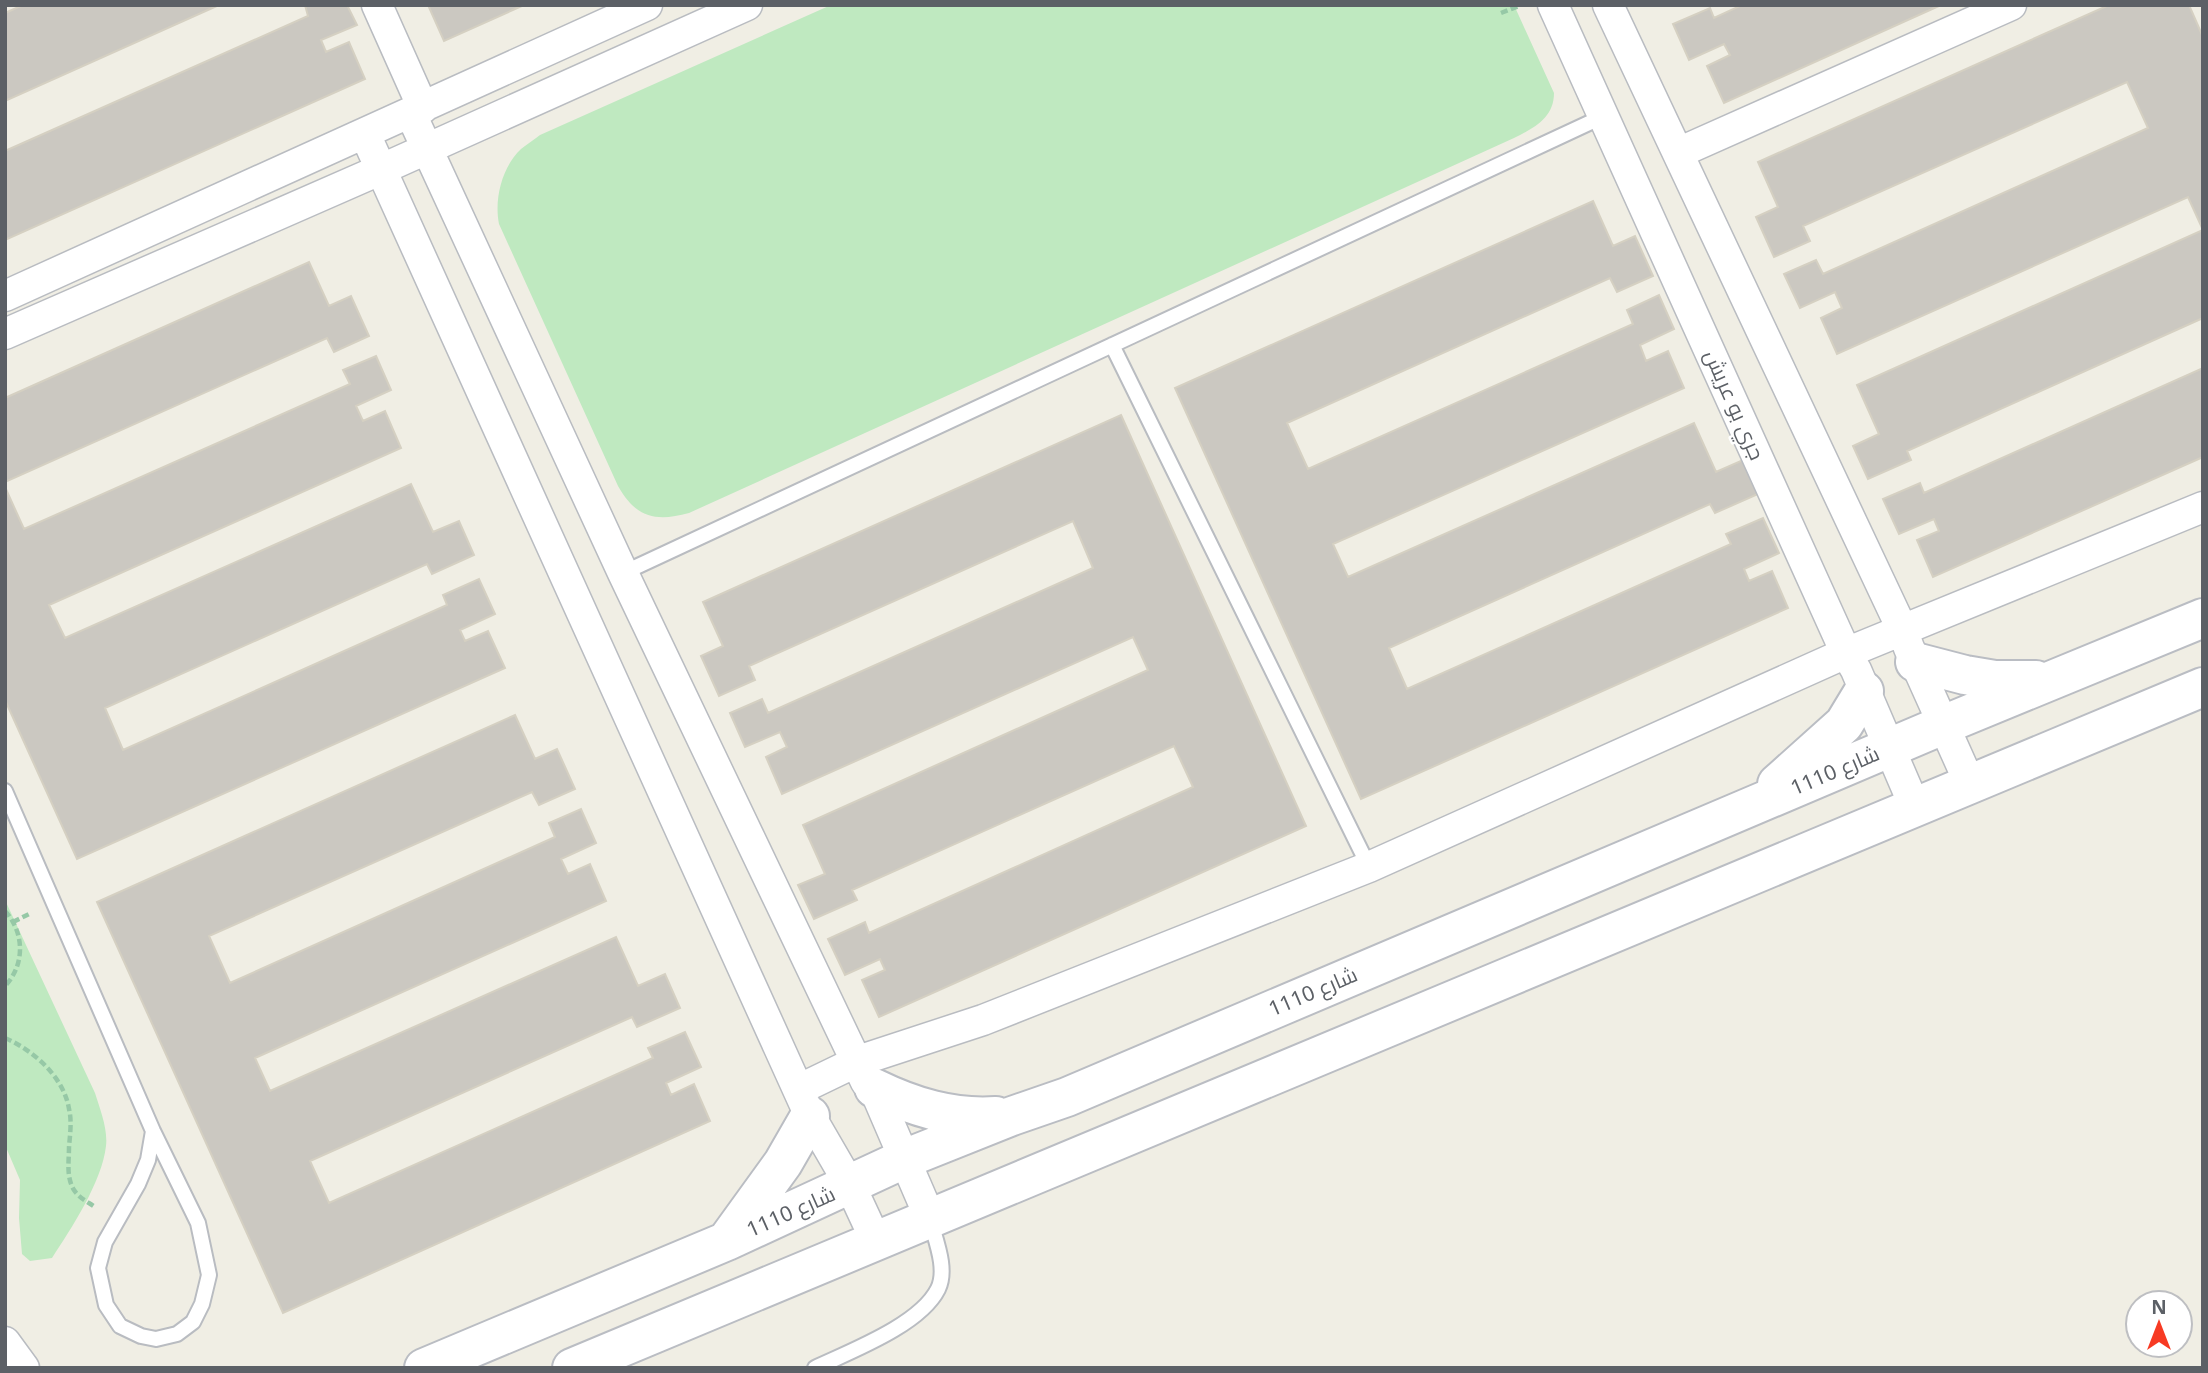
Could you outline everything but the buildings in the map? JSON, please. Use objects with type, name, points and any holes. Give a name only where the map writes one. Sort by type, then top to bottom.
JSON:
[{"type":"street","points":[[377,5],[428,148],[623,573],[866,1075],[930,1218]]},
{"type":"street","points":[[5,296],[646,5]]},
{"type":"street","points":[[5,334],[747,5]]},
{"type":"street","name":"جري بو عريش","points":[[1553,5],[1856,670],[1914,805]]},
{"type":"street","points":[[1608,5],[1908,645],[1970,784]]},
{"type":"street","points":[[1678,153],[2011,5]]},
{"type":"street","points":[[365,134],[805,1102],[850,1185],[876,1241]]},
{"type":"street","points":[[727,1241],[783,1163],[805,1102],[984,1020],[1369,867],[1846,653],[1908,645],[1961,607],[2203,507]]},
{"type":"street","name":"شارع 1110","points":[[424,1368],[727,1241],[904,1159],[1067,1097],[1943,724],[2203,618]]},
{"type":"street","points":[[1908,645],[1965,675],[1995,680],[2056,680]]},
{"type":"street","points":[[572,1368],[1914,805],[2203,687]]},
{"type":"street","points":[[1745,809],[1794,771],[1844,724],[1864,691]]},
{"type":"street","points":[[866,1075],[906,1103],[940,1113],[976,1117],[1012,1116]]},
{"type":"street","points":[[5,1342],[24,1368]]},
{"type":"lane","points":[[623,573],[1604,116]]},
{"type":"lane","points":[[1112,345],[1369,867]]},
{"type":"lane","points":[[5,791],[153,1131],[198,1223],[209,1275],[202,1304],[193,1322],[177,1334],[156,1339],[141,1336],[120,1326],[106,1305],[98,1268],[105,1242],[148,1160],[153,1131]]},
{"type":"lane","points":[[815,1368],[884,1336],[916,1314],[939,1288],[941,1265],[930,1218]]},
{"type":"path","points":[[1501,13],[1520,5]]},
{"type":"path","points":[[5,911],[19,934],[20,954],[15,973],[5,986]]},
{"type":"path","points":[[5,1038],[24,1047],[56,1079],[70,1110],[68,1175],[74,1191],[117,1222]]},
{"type":"green space","points":[[831,5],[1514,5],[1554,93],[1553,102],[1542,121],[1514,138],[689,513],[667,517],[648,515],[632,505],[618,486],[499,224],[499,194],[504,174],[514,156],[540,135]]},
{"type":"green space","points":[[5,900],[95,1093],[106,1133],[106,1146],[99,1175],[85,1205],[52,1258],[30,1261],[22,1254],[20,1180],[5,1145]]}]
